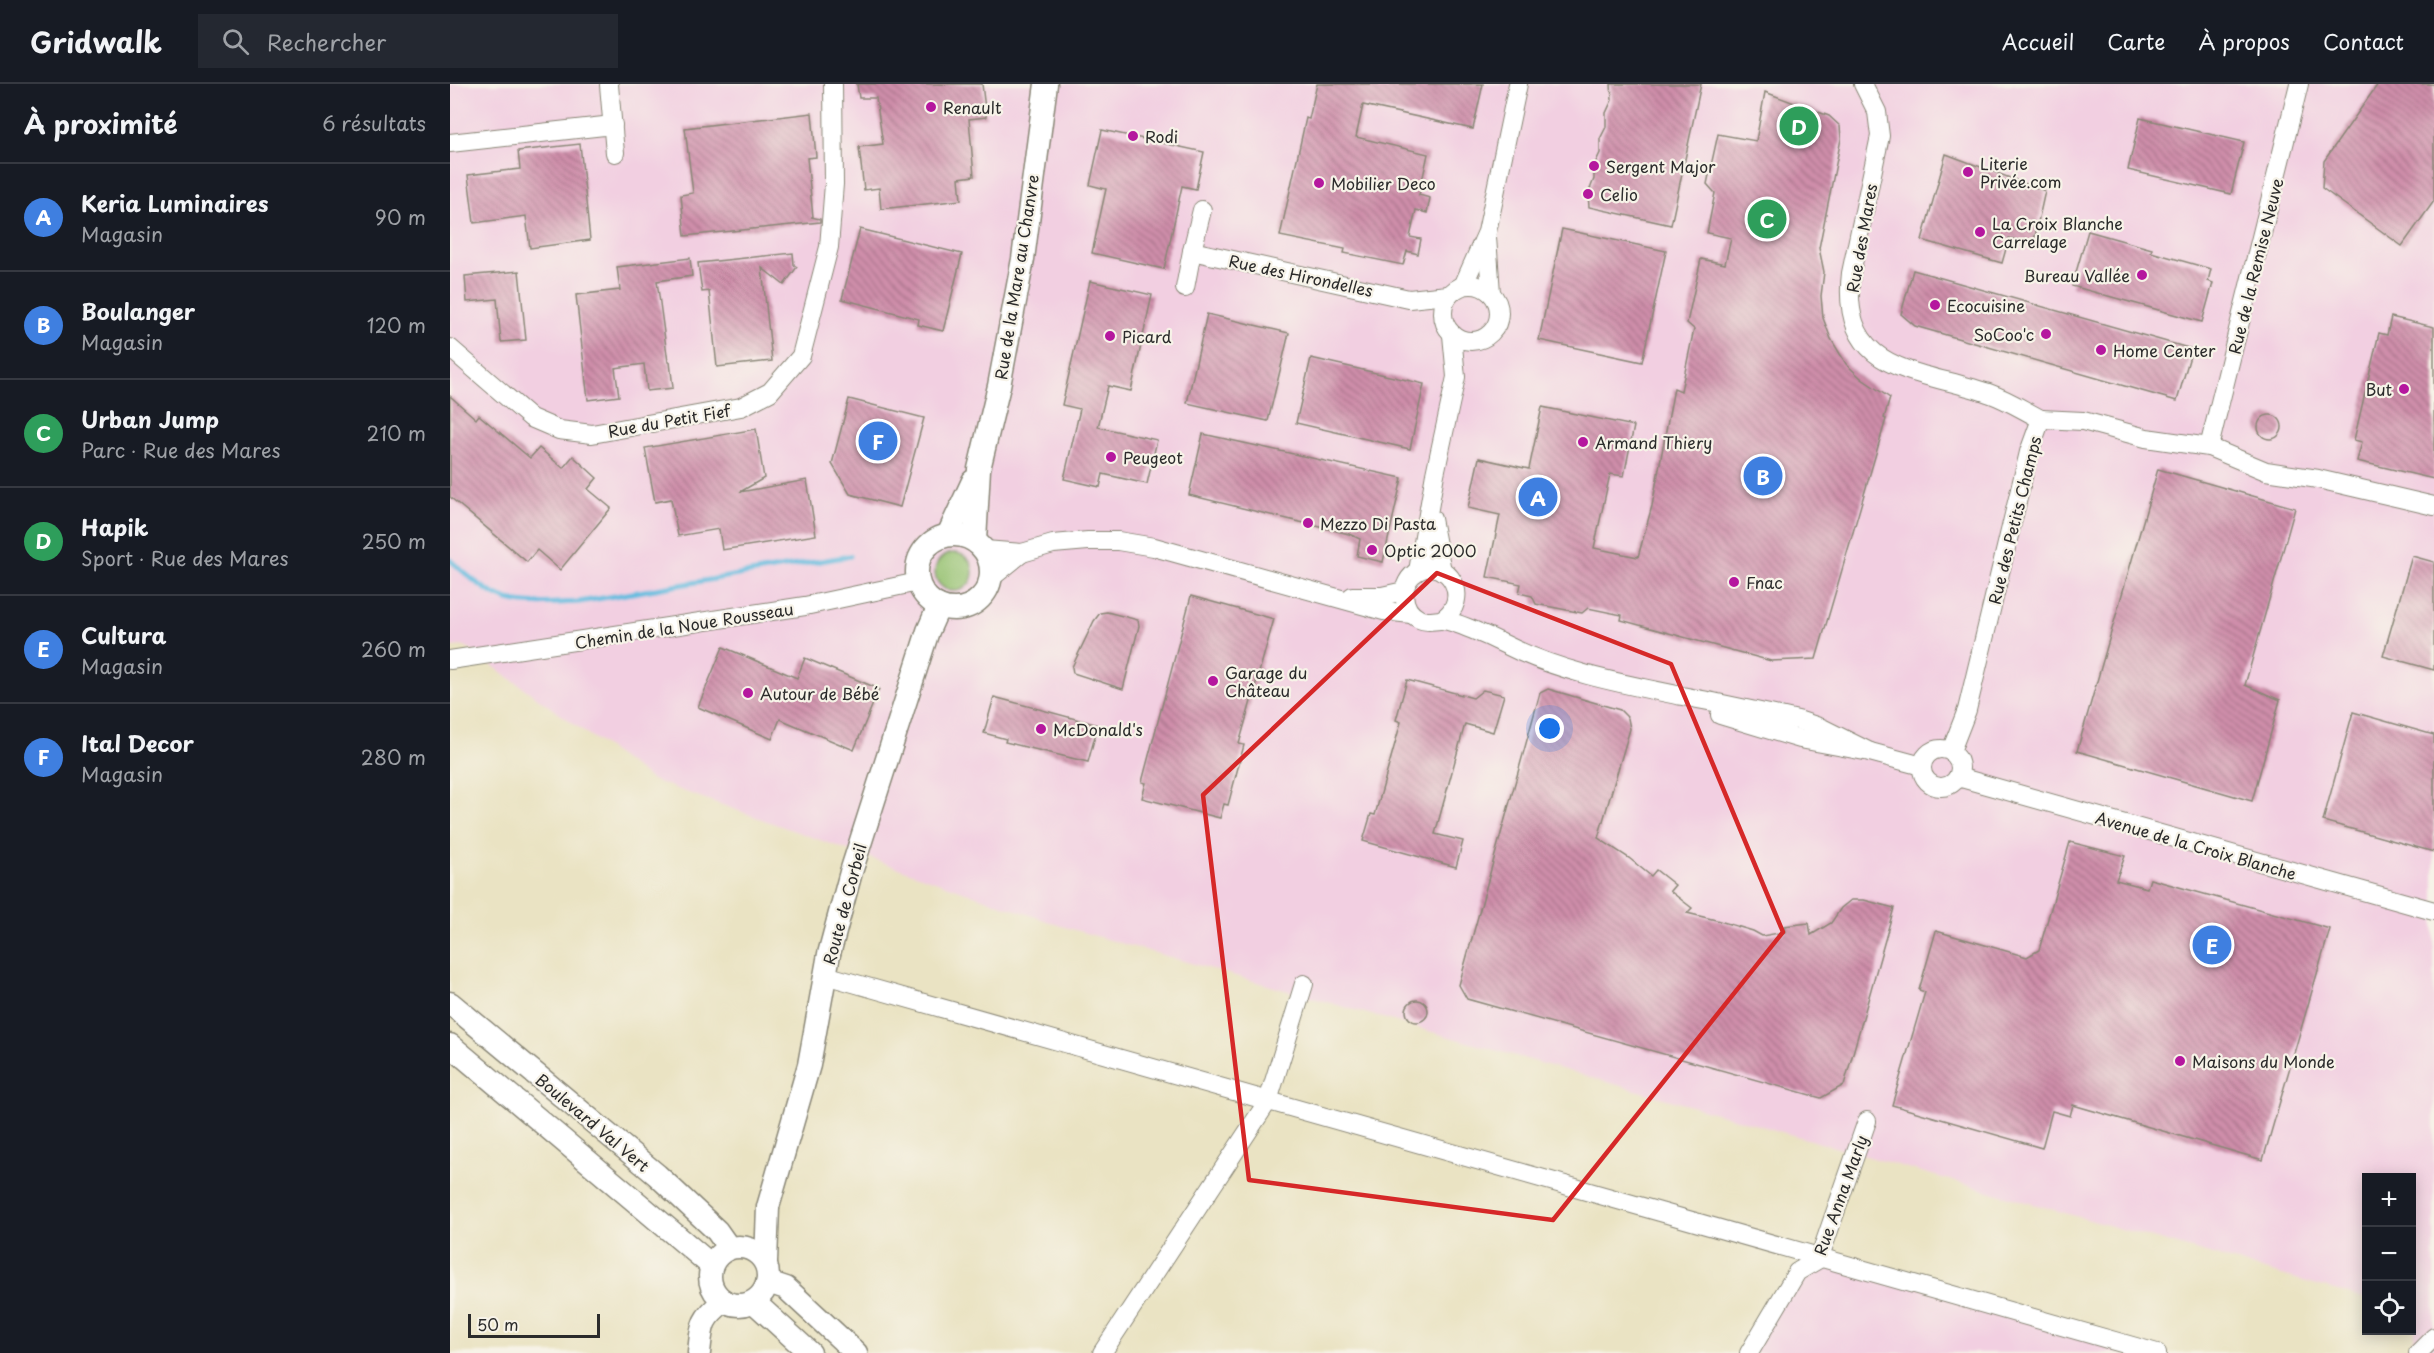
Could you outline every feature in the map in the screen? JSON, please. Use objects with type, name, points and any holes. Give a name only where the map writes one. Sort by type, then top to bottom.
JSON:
[{"type":"street","name":"Rue du Petit Fief","points":[[450,348],[531,418],[559,430],[592,434],[741,407],[770,392],[801,356],[829,247],[834,184],[833,84]]},
{"type":"street","name":"Rue de la Mare au Chanvre","points":[[948,535],[979,469],[999,386],[1021,270],[1046,84]]},
{"type":"street","points":[[1491,293],[1487,232],[1518,84]]},
{"type":"street","name":"Rue des Mares","points":[[1863,84],[1877,112],[1880,136],[1851,273],[1849,292],[1854,323],[1872,351],[1885,361],[1901,369],[1993,394],[2041,419]]},
{"type":"street","name":"Rue de la Remise Neuve","points":[[2209,447],[2299,84]]},
{"type":"street","points":[[609,86],[615,153]]},
{"type":"street","points":[[450,143],[613,125]]},
{"type":"street","points":[[1185,288],[1202,210]]},
{"type":"street","points":[[1456,377],[1443,306],[1456,291],[1487,232]]},
{"type":"street","name":"Rue des Hirondelles","points":[[1192,251],[1409,299],[1456,291]]},
{"type":"street","points":[[1418,571],[1435,474],[1456,377],[1479,340],[1489,334],[1496,325],[1499,314],[1497,303],[1491,293],[1483,287],[1472,284],[1456,291]]},
{"type":"street","name":"Rue des Hirondelles","points":[[1409,299],[1448,327]]},
{"type":"street","points":[[1448,327],[1461,340],[1479,340]]},
{"type":"street","name":"Rue des Petits Champs","points":[[1951,751],[1968,711],[2029,452],[2041,419],[2083,421],[2146,438],[2209,447],[2266,471],[2318,479],[2434,506]]},
{"type":"street","name":"Rue de la Mare au Chanvre","points":[[979,469],[980,546]]},
{"type":"street","points":[[1430,508],[1442,571]]},
{"type":"street","points":[[980,546],[990,564],[991,578],[986,591],[977,601],[965,607],[952,609],[939,606],[930,600],[918,582],[916,570],[919,558],[931,543],[948,535],[962,535],[980,546],[1023,553]]},
{"type":"street","points":[[991,578],[1023,553],[1053,544],[1118,541],[1154,547],[1384,611],[1411,614],[1425,622],[1442,620],[1491,638],[1521,653],[1646,690],[1798,720],[1822,728],[1870,752],[1922,766]]},
{"type":"street","points":[[1411,614],[1406,607],[1404,591],[1411,576],[1426,569],[1442,571],[1454,581],[1458,597],[1456,605],[1442,620]]},
{"type":"street","name":"Chemin de la Noue Rousseau","points":[[450,660],[805,606],[918,582]]},
{"type":"street","points":[[1332,596],[1383,596],[1404,591]]},
{"type":"street","points":[[1456,605],[1491,638]]},
{"type":"street","name":"Route de Corbeil","points":[[767,1272],[768,1207],[809,1065],[825,975],[851,872],[928,631],[939,606]]},
{"type":"street","points":[[1943,749],[1951,751],[1960,765],[1958,777],[1950,785],[1938,787],[1928,782],[1922,766],[1927,755],[1943,749]]},
{"type":"street","name":"Avenue de la Croix Blanche","points":[[1958,777],[2434,911]]},
{"type":"street","points":[[825,975],[2157,1353]]},
{"type":"street","points":[[1102,1353],[1268,1101],[1304,984]]},
{"type":"street","name":"Boulevard Val Vert","points":[[450,1003],[657,1176],[733,1247]]},
{"type":"street","name":"Boulevard Val Vert","points":[[450,1046],[711,1265]]},
{"type":"street","name":"Rue Anna Marly","points":[[1749,1353],[1797,1272],[1820,1258],[1867,1121]]},
{"type":"street","name":"Route de Corbeil","points":[[733,1247],[768,1207]]},
{"type":"street","points":[[767,1272],[763,1293],[754,1302],[744,1305],[724,1301],[712,1289],[709,1273],[718,1255],[733,1247],[752,1249],[767,1272],[856,1353]]},
{"type":"street","points":[[699,1353],[702,1328],[708,1314],[724,1301]]},
{"type":"street","points":[[754,1302],[810,1353]]},
{"type":"street","points":[[2418,1353],[2434,1337]]},
{"type":"highlighted area","points":[[1437,573],[1671,664],[1783,932],[1553,1220],[1249,1180],[1203,795]]},
{"type":"shaded area","points":[[450,84],[2434,84],[2434,1353],[2412,1353],[2417,1314],[2416,1173],[2362,1173],[2362,1298],[1061,926],[652,780],[465,646],[450,647]]},
{"type":"shaded area","points":[[1819,1259],[2155,1353],[1749,1353],[1797,1272]]},
{"type":"green space","points":[[954,553],[968,558],[973,572],[968,586],[954,591],[940,586],[935,572],[940,558]]},
{"type":"building","points":[[857,84],[982,84],[986,117],[969,119],[974,176],[959,178],[961,200],[881,209],[879,188],[864,190],[859,147],[883,144],[876,98],[859,98]]},
{"type":"building","points":[[1317,84],[1483,84],[1473,129],[1363,105],[1356,137],[1428,154],[1419,195],[1430,198],[1427,213],[1416,210],[1410,237],[1421,239],[1418,254],[1407,251],[1403,265],[1344,253],[1345,249],[1280,236],[1306,118],[1309,119]]},
{"type":"building","points":[[1611,84],[1701,84],[1671,225],[1589,207],[1588,194],[1594,179],[1594,166],[1600,153],[1600,139],[1606,127],[1606,113],[1612,100]]},
{"type":"building","points":[[2378,84],[2434,84],[2434,201],[2402,246],[2322,188],[2324,161]]},
{"type":"building","points":[[1765,92],[1829,116],[1840,126],[1841,139],[1819,248],[1824,272],[1821,296],[1823,318],[1831,339],[1846,364],[1862,379],[1890,398],[1884,418],[1886,419],[1816,659],[1771,661],[1621,620],[1622,615],[1588,608],[1582,613],[1536,604],[1532,596],[1519,593],[1521,584],[1487,577],[1500,515],[1468,508],[1479,458],[1529,469],[1542,407],[1634,426],[1624,476],[1610,474],[1594,548],[1638,557],[1652,506],[1674,388],[1681,391],[1694,329],[1687,323],[1701,259],[1725,264],[1731,238],[1707,233],[1715,193],[1707,184],[1718,134],[1756,141]]},
{"type":"building","points":[[812,113],[816,157],[807,158],[813,217],[811,217],[820,219],[820,222],[685,236],[681,195],[693,193],[685,128]]},
{"type":"building","points":[[2140,118],[2244,142],[2231,194],[2128,170]]},
{"type":"building","points":[[1102,130],[1204,152],[1196,189],[1182,186],[1164,269],[1092,253],[1106,189],[1090,185]]},
{"type":"building","points":[[580,144],[590,240],[530,248],[526,216],[474,223],[468,175],[520,169],[518,151]]},
{"type":"building","points":[[1946,154],[2045,191],[2033,245],[2009,238],[2002,263],[1922,240]]},
{"type":"building","points":[[860,229],[962,254],[943,331],[918,325],[919,319],[842,299]]},
{"type":"building","points":[[1562,229],[1666,251],[1642,362],[1539,340]]},
{"type":"building","name":"Bureau Vallée","points":[[2088,231],[2211,269],[2208,281],[2213,283],[2202,322],[2072,286]]},
{"type":"building","points":[[793,253],[794,265],[797,267],[784,285],[762,268],[772,361],[717,367],[709,291],[702,292],[698,263]]},
{"type":"building","points":[[690,258],[692,276],[657,281],[673,388],[647,391],[644,364],[615,368],[619,396],[588,400],[576,295],[620,290],[617,267]]},
{"type":"building","points":[[1913,270],[2192,349],[2177,401],[1915,326],[1901,314]]},
{"type":"building","points":[[519,271],[526,340],[501,342],[497,299],[467,302],[465,276]]},
{"type":"building","points":[[1090,281],[1152,295],[1131,391],[1108,386],[1098,427],[1157,440],[1147,484],[1103,474],[1100,487],[1064,479],[1080,409],[1062,405]]},
{"type":"building","points":[[1207,314],[1289,333],[1268,421],[1187,403]]},
{"type":"building","name":"But","points":[[2391,317],[2434,327],[2434,479],[2357,461],[2362,442],[2354,440],[2379,333],[2387,335]]},
{"type":"building","points":[[1311,358],[1424,384],[1410,449],[1296,423]]},
{"type":"building","points":[[450,396],[476,419],[479,415],[530,458],[539,448],[563,468],[573,456],[597,478],[588,489],[611,508],[560,570],[537,550],[527,562],[450,497]]},
{"type":"building","points":[[849,399],[924,418],[900,507],[850,494],[832,464]]},
{"type":"building","points":[[2270,415],[2279,418],[2282,427],[2279,436],[2270,439],[2261,436],[2258,427],[2261,418]]},
{"type":"building","points":[[756,429],[764,478],[740,492],[807,480],[816,535],[722,550],[719,529],[678,536],[671,499],[655,502],[645,448]]},
{"type":"building","points":[[1203,434],[1402,478],[1383,562],[1357,556],[1360,539],[1349,534],[1189,495]]},
{"type":"building","points":[[2158,469],[2295,508],[2245,685],[2280,700],[2252,801],[2077,751]]},
{"type":"building","points":[[2412,556],[2434,562],[2434,670],[2383,656]]},
{"type":"building","name":"Garage du Château","points":[[1191,596],[1274,619],[1239,744],[1244,745],[1228,805],[1224,804],[1220,818],[1142,798],[1146,783],[1142,782]]},
{"type":"building","points":[[1107,612],[1138,620],[1139,626],[1123,689],[1073,673],[1072,667],[1094,621],[1100,613]]},
{"type":"building","points":[[723,647],[797,678],[805,658],[879,689],[854,750],[780,719],[772,739],[698,707]]},
{"type":"building","points":[[1407,680],[1473,698],[1483,690],[1504,695],[1493,732],[1465,724],[1435,834],[1463,841],[1456,867],[1363,841],[1371,814],[1375,815],[1401,722],[1396,720]]},
{"type":"building","points":[[1548,689],[1620,710],[1628,718],[1630,729],[1598,838],[1629,858],[1651,876],[1656,870],[1675,885],[1670,891],[1692,908],[1687,913],[1753,931],[1762,936],[1785,932],[1784,926],[1809,923],[1811,935],[1831,923],[1841,908],[1851,900],[1864,900],[1894,908],[1844,1085],[1821,1098],[1467,999],[1459,985],[1540,693]]},
{"type":"building","name":"McDonald's","points":[[994,697],[1098,725],[1088,762],[1005,742],[1006,739],[984,733]]},
{"type":"building","points":[[2353,712],[2434,735],[2434,852],[2323,821]]},
{"type":"building","points":[[2070,842],[2125,856],[2116,880],[2147,888],[2150,879],[2330,929],[2263,1160],[2073,1105],[2070,1116],[2052,1111],[2042,1148],[1892,1105],[1925,992],[1919,990],[1936,931],[2027,957],[2039,950]]},
{"type":"building","points":[[1417,1000],[1425,1003],[1428,1011],[1425,1019],[1417,1022],[1409,1019],[1406,1011],[1409,1003]]},
{"type":"waterway","points":[[450,560],[477,583],[500,597],[516,602],[544,604],[579,602],[850,556]]},
{"type":"place","name":"Renault","points":[[931,107]]},
{"type":"place","name":"Hapik","points":[[1799,126]]},
{"type":"place","name":"Rodi","points":[[1133,136]]},
{"type":"place","name":"Sergent Major","points":[[1594,166]]},
{"type":"place","name":"Literie Privée.com","points":[[1968,172]]},
{"type":"place","name":"Mobilier Deco","points":[[1319,183]]},
{"type":"place","name":"Celio","points":[[1588,194]]},
{"type":"place","name":"Urban Jump","points":[[1767,219]]},
{"type":"place","name":"La Croix Blanche Carrelage","points":[[1980,232]]},
{"type":"place","name":"Bureau Vallée","points":[[2142,275]]},
{"type":"place","name":"Ecocuisine","points":[[1935,305]]},
{"type":"place","name":"SoCoo'c","points":[[2046,334]]},
{"type":"place","name":"Picard","points":[[1110,336]]},
{"type":"place","name":"Home Center","points":[[2101,350]]},
{"type":"place","name":"But","points":[[2404,389]]},
{"type":"place","name":"Ital Decor","points":[[878,441]]},
{"type":"place","name":"Armand Thiery","points":[[1583,442]]},
{"type":"place","name":"Peugeot","points":[[1111,457]]},
{"type":"place","name":"Boulanger","points":[[1763,476]]},
{"type":"place","name":"Keria Luminaires","points":[[1538,497]]},
{"type":"place","name":"Mezzo Di Pasta","points":[[1308,523]]},
{"type":"place","name":"Optic 2000","points":[[1372,550]]},
{"type":"place","name":"Fnac","points":[[1734,582]]},
{"type":"place","name":"Garage du Château","points":[[1213,681]]},
{"type":"place","name":"Autour de Bébé","points":[[748,693]]},
{"type":"place","name":"McDonald's","points":[[1041,729]]},
{"type":"place","name":"Cultura","points":[[2212,945]]},
{"type":"place","name":"Maisons du Monde","points":[[2180,1061]]}]
